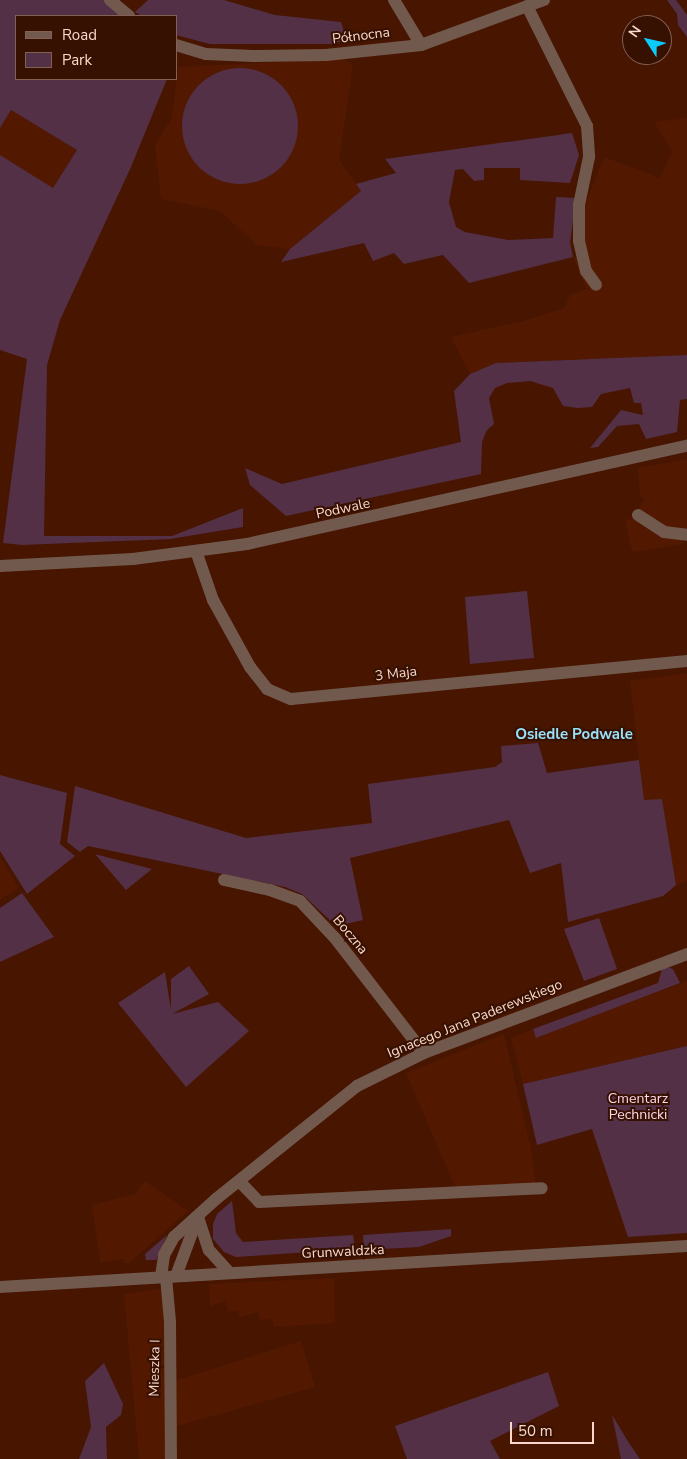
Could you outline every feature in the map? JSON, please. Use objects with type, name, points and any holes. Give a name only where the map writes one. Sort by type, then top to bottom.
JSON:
[{"type":"street","points":[[110,0],[128,15]]},
{"type":"street","points":[[394,0],[422,44]]},
{"type":"street","points":[[537,2],[587,126],[589,157],[579,205],[579,241],[586,271],[596,285]]},
{"type":"street","name":"Północna","points":[[178,46],[206,54],[271,56],[326,55],[422,44],[537,2]]},
{"type":"street","name":"Podwale","points":[[0,566],[100,562],[196,551],[348,524],[687,446]]},
{"type":"street","points":[[638,515],[664,532],[687,535]]},
{"type":"street","name":"3 Maja","points":[[196,551],[213,600],[250,667],[266,689],[291,699],[687,661]]},
{"type":"street","name":"Boczna","points":[[224,880],[270,890],[300,901],[334,938],[424,1053]]},
{"type":"street","name":"Ignacego Jana Paderewskiego","points":[[168,1277],[164,1255],[174,1237],[239,1181],[357,1086],[424,1053],[687,954]]},
{"type":"street","points":[[239,1181],[259,1202],[542,1188]]},
{"type":"street","points":[[198,1217],[209,1250],[230,1273]]},
{"type":"street","name":"Ignacego Jana Paderewskiego","points":[[168,1277],[198,1217]]},
{"type":"street","name":"Grunwaldzka","points":[[0,1287],[687,1246]]},
{"type":"street","name":"Mieszka I","points":[[168,1277],[171,1459]]},
{"type":"shaded area","points":[[344,59],[353,65],[339,160],[361,191],[290,249],[257,245],[220,211],[161,199],[155,144],[172,118],[176,80],[178,80],[178,67]]},
{"type":"shaded area","points":[[11,110],[77,150],[53,188],[0,155],[0,128]]},
{"type":"shaded area","points":[[687,118],[687,355],[496,363],[470,374],[451,337],[524,321],[564,308],[570,295],[586,289],[573,257],[584,255],[585,204],[604,157],[660,178],[672,151],[654,122]]},
{"type":"shaded area","points":[[687,459],[687,539],[682,540],[683,544],[632,552],[625,520],[635,518],[644,499],[640,496],[638,468]]},
{"type":"shaded area","points":[[687,673],[687,881],[676,885],[662,799],[644,801],[630,681]]},
{"type":"shaded area","points":[[0,857],[19,888],[0,900]]},
{"type":"shaded area","points":[[687,981],[687,1046],[523,1084],[511,1038],[533,1029],[536,1037]]},
{"type":"shaded area","points":[[504,1034],[531,1148],[536,1187],[457,1191],[406,1073]]},
{"type":"shaded area","points":[[145,1181],[188,1211],[129,1263],[124,1263],[124,1259],[100,1262],[92,1205],[135,1194]]},
{"type":"shaded area","points":[[334,1278],[335,1323],[274,1327],[272,1319],[260,1320],[258,1312],[240,1317],[238,1311],[228,1311],[226,1301],[210,1306],[209,1284]]},
{"type":"shaded area","points":[[170,1287],[177,1380],[301,1341],[315,1387],[177,1426],[177,1441],[164,1443],[166,1459],[139,1459],[124,1294]]},
{"type":"green space","points":[[0,0],[106,0],[124,15],[15,15],[15,80],[167,80],[131,167],[60,320],[47,365],[44,536],[172,536],[243,508],[243,527],[170,539],[22,545],[3,543],[27,359],[0,350],[0,155],[53,188],[77,150],[11,110],[0,128]]},
{"type":"green space","points":[[148,0],[224,0],[275,15],[341,22],[347,40],[332,44],[210,44],[178,36],[178,15],[140,15],[135,12]]},
{"type":"green space","points":[[667,0],[676,0],[687,15],[687,37],[678,25],[677,14]]},
{"type":"green space","points":[[240,68],[262,73],[281,85],[293,104],[298,126],[293,148],[281,167],[262,179],[240,184],[218,179],[199,167],[187,148],[182,126],[187,104],[199,85],[218,73]]},
{"type":"green space","points":[[572,133],[579,155],[570,183],[520,180],[520,168],[484,168],[484,180],[474,181],[463,169],[455,170],[449,202],[456,227],[465,232],[508,240],[553,238],[556,197],[576,198],[570,242],[573,257],[469,283],[443,255],[404,264],[394,253],[373,261],[364,243],[281,262],[290,249],[361,191],[356,184],[396,173],[385,159]]},
{"type":"green space","points":[[687,355],[687,399],[680,400],[677,432],[646,439],[639,424],[617,426],[598,447],[590,448],[621,410],[643,415],[641,403],[634,403],[630,388],[601,394],[592,407],[578,408],[563,406],[553,388],[530,381],[507,383],[495,388],[489,398],[494,424],[487,430],[482,442],[481,474],[286,516],[250,485],[245,468],[282,484],[461,442],[454,391],[470,374],[496,363]]},
{"type":"green space","points":[[527,591],[534,658],[470,664],[465,597]]},
{"type":"green space","points":[[538,743],[547,773],[639,760],[644,800],[662,799],[676,885],[663,896],[568,922],[561,863],[530,873],[509,820],[350,858],[363,920],[341,925],[333,923],[302,894],[285,887],[88,846],[80,852],[67,842],[75,786],[246,838],[372,823],[368,784],[495,767],[502,762],[501,746]]},
{"type":"green space","points":[[0,775],[67,793],[60,844],[75,856],[27,894],[0,851]]},
{"type":"green space","points":[[95,854],[152,869],[126,890]]},
{"type":"green space","points":[[22,893],[54,937],[0,962],[0,908]]},
{"type":"green space","points":[[599,918],[617,969],[584,981],[564,929]]},
{"type":"green space","points":[[189,966],[209,994],[172,1014],[218,1002],[249,1031],[186,1087],[118,1003],[165,972],[171,1010],[171,979]]},
{"type":"green space","points":[[667,967],[673,969],[680,983],[536,1038],[533,1029],[658,983],[662,969]]},
{"type":"green space","name":"Cmentarz Pechnicki","points":[[687,1046],[687,1233],[628,1237],[592,1129],[537,1145],[523,1084]]},
{"type":"green space","points":[[232,1201],[236,1233],[243,1242],[353,1235],[355,1249],[236,1257],[224,1252],[213,1239],[213,1224],[217,1214]]},
{"type":"green space","points":[[451,1229],[451,1236],[419,1247],[364,1250],[363,1235]]},
{"type":"green space","points":[[167,1235],[156,1260],[146,1260],[145,1254]]},
{"type":"green space","points":[[104,1363],[123,1404],[121,1415],[106,1427],[107,1459],[79,1459],[91,1427],[85,1381]]},
{"type":"green space","points":[[548,1372],[559,1406],[490,1441],[500,1459],[407,1459],[395,1426]]},
{"type":"green space","points":[[612,1415],[629,1443],[640,1459],[621,1459]]},
{"type":"district","name":"Osiedle Podwale","points":[[574,735]]}]
